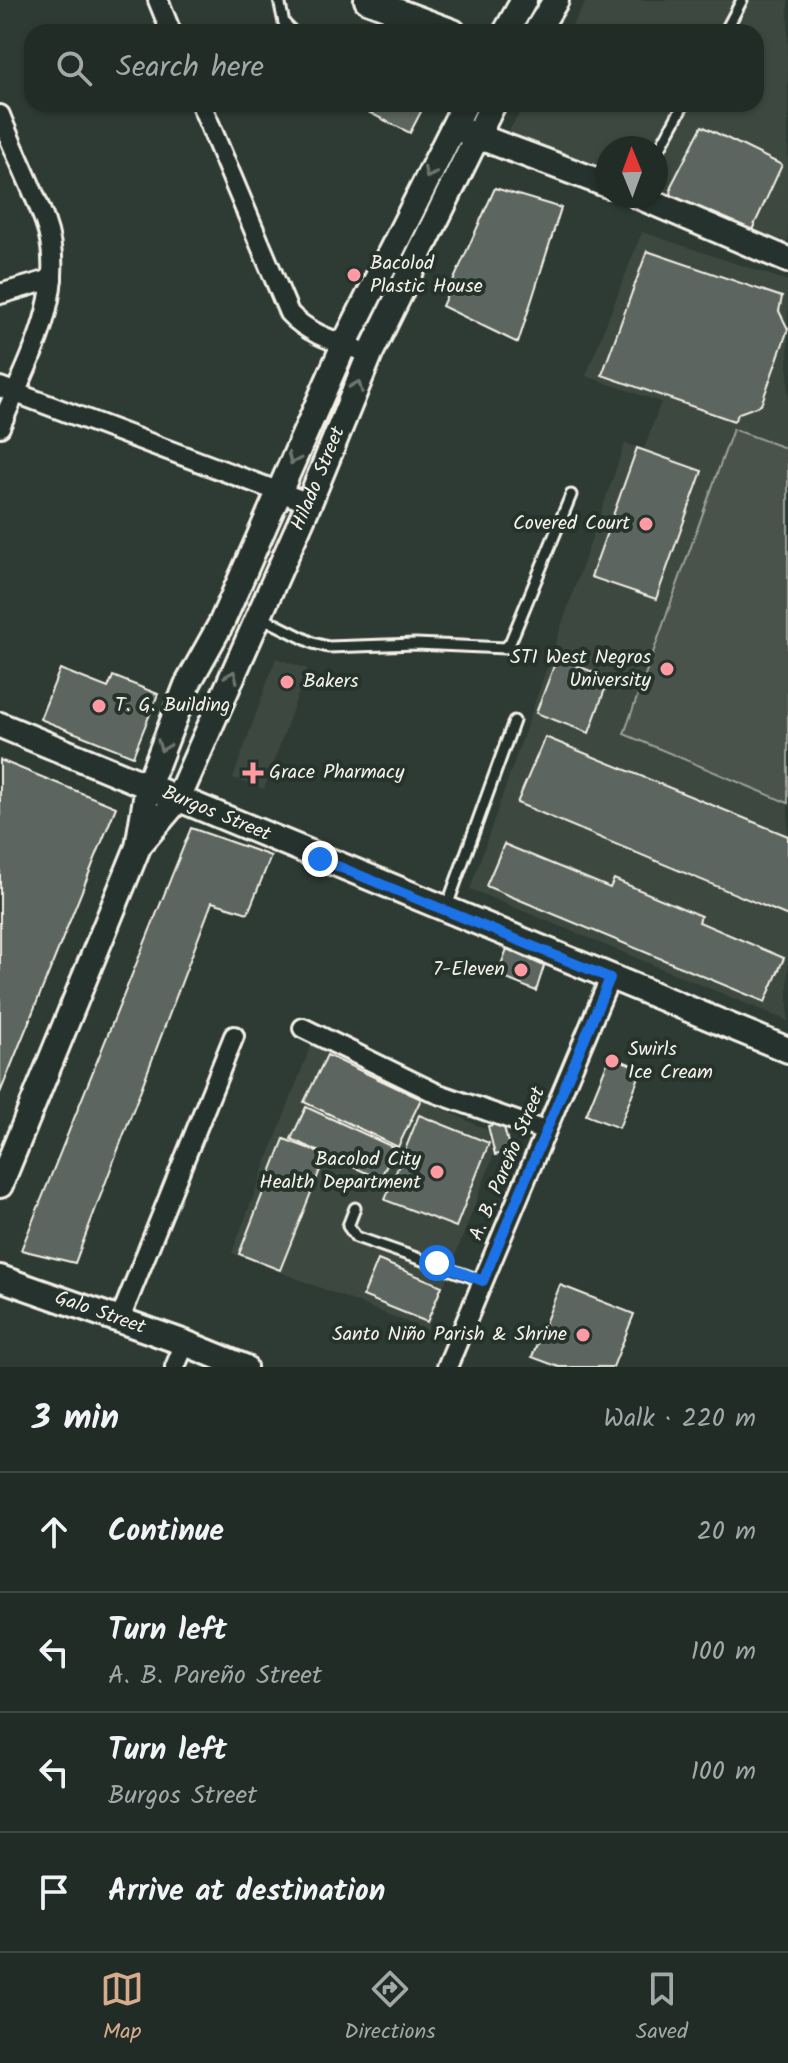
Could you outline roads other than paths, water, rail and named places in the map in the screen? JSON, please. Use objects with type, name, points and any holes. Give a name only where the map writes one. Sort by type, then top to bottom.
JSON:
[{"type":"main road","points":[[367,0],[387,21]]},
{"type":"main road","points":[[510,24],[524,0]]},
{"type":"main road","points":[[541,24],[556,0]]},
{"type":"main road","name":"Hilado Street","points":[[0,1185],[138,847],[148,786],[187,685],[221,624],[344,345],[460,112]]},
{"type":"main road","name":"Hilado Street","points":[[138,847],[178,799],[309,503],[370,354],[488,112]]},
{"type":"main road","points":[[451,127],[596,180]]},
{"type":"main road","points":[[666,208],[788,260]]},
{"type":"main road","points":[[221,624],[253,626]]},
{"type":"main road","name":"Burgos Street","points":[[0,725],[788,1050]]},
{"type":"main road","name":"Galo Street","points":[[0,1278],[120,1319],[244,1367]]},
{"type":"street","points":[[158,0],[168,24]]},
{"type":"street","points":[[204,112],[289,313],[301,326],[370,354]]},
{"type":"street","points":[[0,115],[46,224],[52,279],[39,333],[8,389],[0,427]]},
{"type":"street","points":[[0,294],[52,279]]},
{"type":"street","points":[[8,389],[309,503]]},
{"type":"street","name":"A. B. Pareño Street","points":[[447,1367],[610,978]]},
{"type":"street","points":[[303,1028],[436,1093],[545,1131]]},
{"type":"street","points":[[120,1319],[234,1036]]},
{"type":"street","points":[[175,1367],[185,1343]]},
{"type":"lane","points":[[279,0],[285,24]]},
{"type":"lane","points":[[729,24],[742,0]]},
{"type":"lane","points":[[666,136],[680,112]]},
{"type":"lane","points":[[253,626],[328,647],[416,644],[505,648],[510,643],[571,495]]},
{"type":"lane","points":[[445,910],[514,721]]},
{"type":"lane","points":[[355,1208],[348,1226],[356,1237],[483,1281]]},
{"type":"place","name":"Bacolod Plastic House","points":[[354,275]]},
{"type":"place","name":"Covered Court","points":[[646,524]]},
{"type":"place","name":"STI West Negros University","points":[[667,669]]},
{"type":"place","name":"Bakers","points":[[287,682]]},
{"type":"place","name":"T. G. Building","points":[[99,706]]},
{"type":"place","name":"Grace Pharmacy","points":[[253,773]]},
{"type":"place","name":"7-Eleven","points":[[521,970]]},
{"type":"place","name":"Swirls Ice Cream","points":[[612,1061]]},
{"type":"place","name":"Bacolod City Health Department","points":[[437,1172]]},
{"type":"place","name":"Santo Niño Parish & Shrine","points":[[583,1335]]}]
